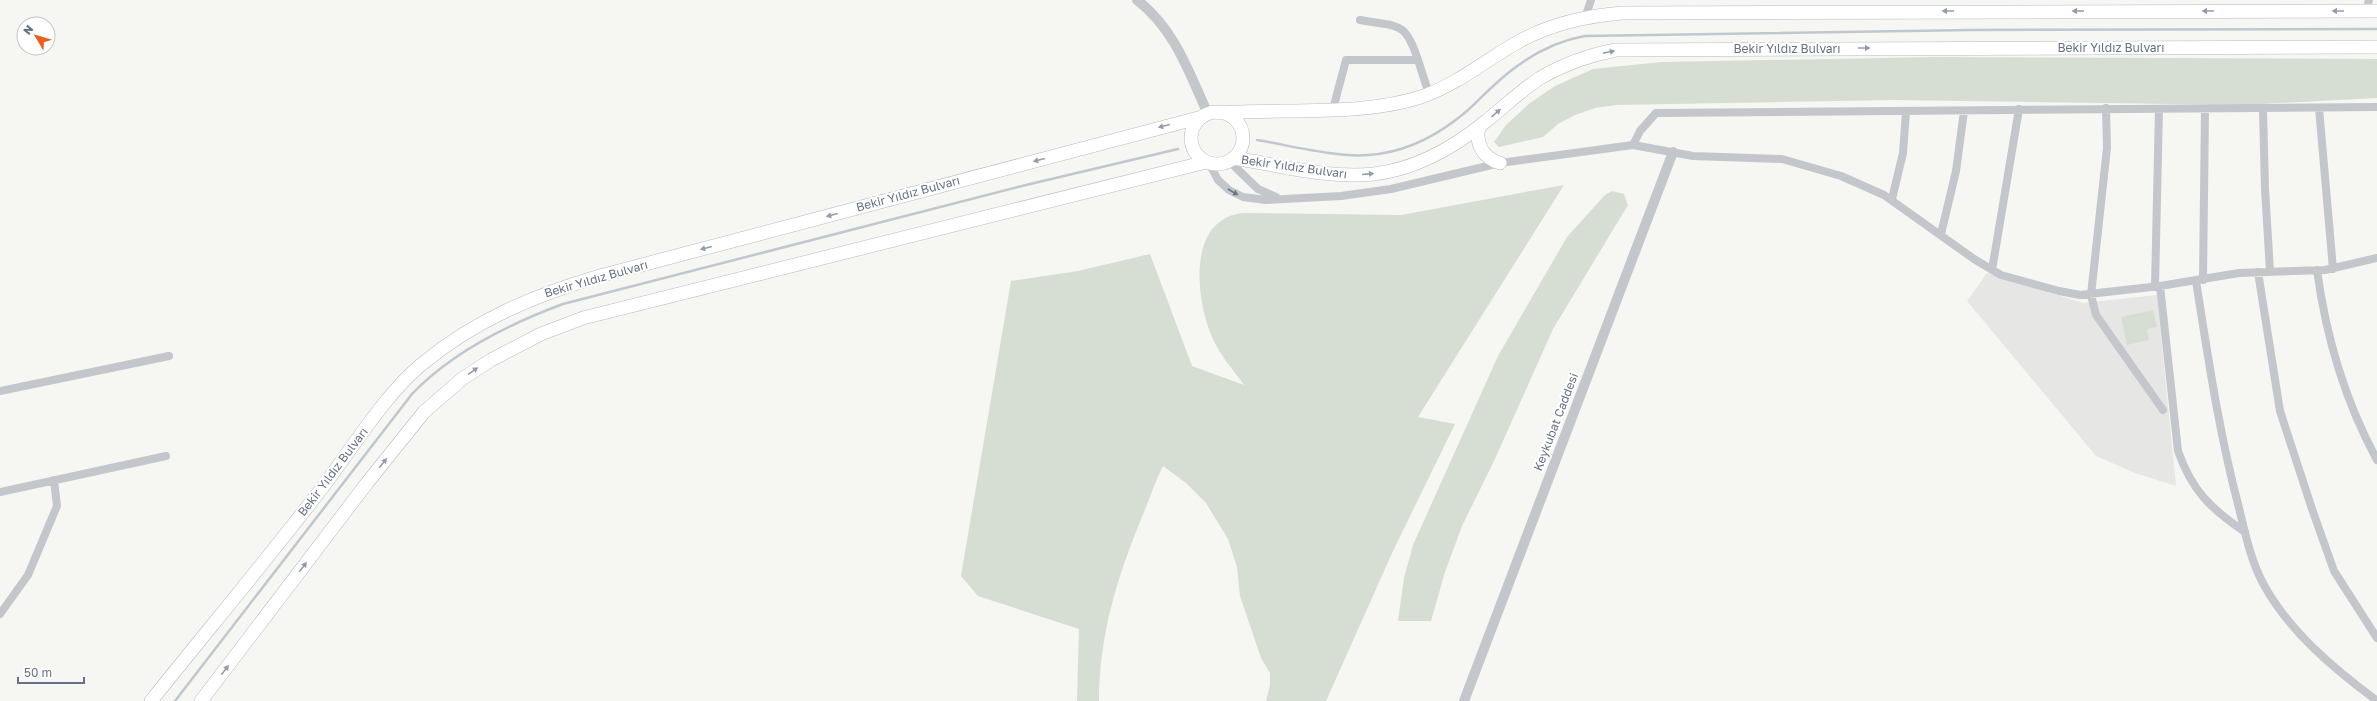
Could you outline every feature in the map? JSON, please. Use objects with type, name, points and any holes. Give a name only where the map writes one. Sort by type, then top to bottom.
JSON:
[{"type":"main road","name":"Bekir Yıldız Bulvarı","points":[[151,701],[318,492],[401,383],[422,364],[449,344],[504,311],[548,292],[600,276],[1210,115],[1389,105],[1429,94],[1466,76],[1531,35],[1585,18],[1622,13],[2371,7]]},
{"type":"main road","name":"Bekir Yıldız Bulvarı","points":[[1231,160],[1328,174],[1375,174],[1405,167],[1434,156],[1479,127],[1526,87],[1553,71],[1585,58],[1616,50],[2377,47]]},
{"type":"main road","points":[[201,701],[362,489],[424,412],[462,379],[507,351],[552,329],[583,318],[1208,162],[1220,164],[1231,160],[1241,146],[1241,129],[1234,120],[1210,115],[1192,131],[1191,142],[1195,153],[1208,162]]},
{"type":"main road","points":[[1479,127],[1478,142],[1482,151],[1490,159],[1500,163]]},
{"type":"street","points":[[1138,0],[1154,14],[1172,37],[1210,115]]},
{"type":"street","points":[[1585,18],[1591,0]]},
{"type":"street","points":[[1360,20],[1394,26],[1405,31],[1411,38],[1429,94]]},
{"type":"street","points":[[1333,109],[1346,60],[1418,60]]},
{"type":"street","points":[[1633,145],[1640,132],[1656,113],[1906,112],[2106,108],[2263,110],[2377,107]]},
{"type":"street","points":[[2106,108],[2107,148],[2092,295],[2096,315],[2163,410]]},
{"type":"street","points":[[2319,108],[2333,269]]},
{"type":"street","points":[[1992,270],[2019,109]]},
{"type":"street","points":[[2159,109],[2158,286],[2178,451],[2187,473],[2203,499],[2221,516],[2245,532]]},
{"type":"street","points":[[2205,110],[2200,280],[2216,409],[2245,532],[2260,576],[2275,601],[2325,658],[2375,700]]},
{"type":"street","points":[[2263,110],[2265,189],[2270,271]]},
{"type":"street","points":[[1941,234],[1956,171],[1964,111]]},
{"type":"street","points":[[1892,199],[1903,153],[1906,112]]},
{"type":"street","points":[[1208,162],[1223,186],[1235,194],[1259,200],[1341,196],[1391,189],[1500,163],[1633,145],[1701,157],[1768,158],[1796,162],[1855,181],[1892,199],[2001,275],[2059,291],[2092,295],[2258,272],[2333,269],[2377,258]]},
{"type":"street","name":"Keykubat Caddesi","points":[[1464,701],[1672,152]]},
{"type":"street","points":[[1231,160],[1258,189],[1281,198]]},
{"type":"street","points":[[2317,270],[2327,330],[2338,370],[2353,408],[2377,460]]},
{"type":"street","points":[[2258,272],[2280,411],[2334,571],[2377,638]]},
{"type":"street","points":[[0,391],[169,356]]},
{"type":"street","points":[[0,492],[166,456]]},
{"type":"street","points":[[0,614],[28,575],[57,506],[54,480]]},
{"type":"shaded area","points":[[1937,57],[2377,59],[2377,98],[2241,105],[1895,100],[1616,105],[1595,108],[1575,115],[1558,124],[1543,137],[1499,147],[1494,142],[1506,125],[1530,103],[1555,86],[1593,69],[1662,62]]},
{"type":"shaded area","points":[[1564,185],[1418,417],[1455,424],[1393,551],[1326,701],[1266,701],[1270,685],[1270,673],[1261,658],[1240,596],[1237,567],[1228,539],[1206,503],[1186,483],[1163,466],[1133,539],[1117,584],[1102,653],[1099,701],[1077,701],[1079,629],[978,596],[961,576],[1011,281],[1078,271],[1150,254],[1192,366],[1244,385],[1215,344],[1206,321],[1202,303],[1200,263],[1204,245],[1212,230],[1225,219],[1243,213],[1401,215]]},
{"type":"shaded area","points":[[1612,191],[1624,194],[1628,205],[1553,329],[1494,461],[1462,526],[1445,572],[1431,621],[1398,621],[1404,578],[1413,545],[1498,356],[1567,237],[1605,195]]},
{"type":"shaded area","points":[[1987,273],[2083,303],[2157,295],[2176,486],[2135,473],[2096,456],[1967,301]]},
{"type":"shaded area","points":[[2153,310],[2157,327],[2147,329],[2149,340],[2127,345],[2121,317]]},
{"type":"waterway","points":[[1257,140],[1342,155],[1380,154],[1404,148],[1426,139],[1447,126],[1466,112],[1501,79],[1523,62],[1547,48],[1585,36],[1972,30],[2377,29]]},
{"type":"waterway","points":[[175,701],[412,394],[445,365],[482,341],[502,330],[563,304],[1026,185],[1178,149]]}]
